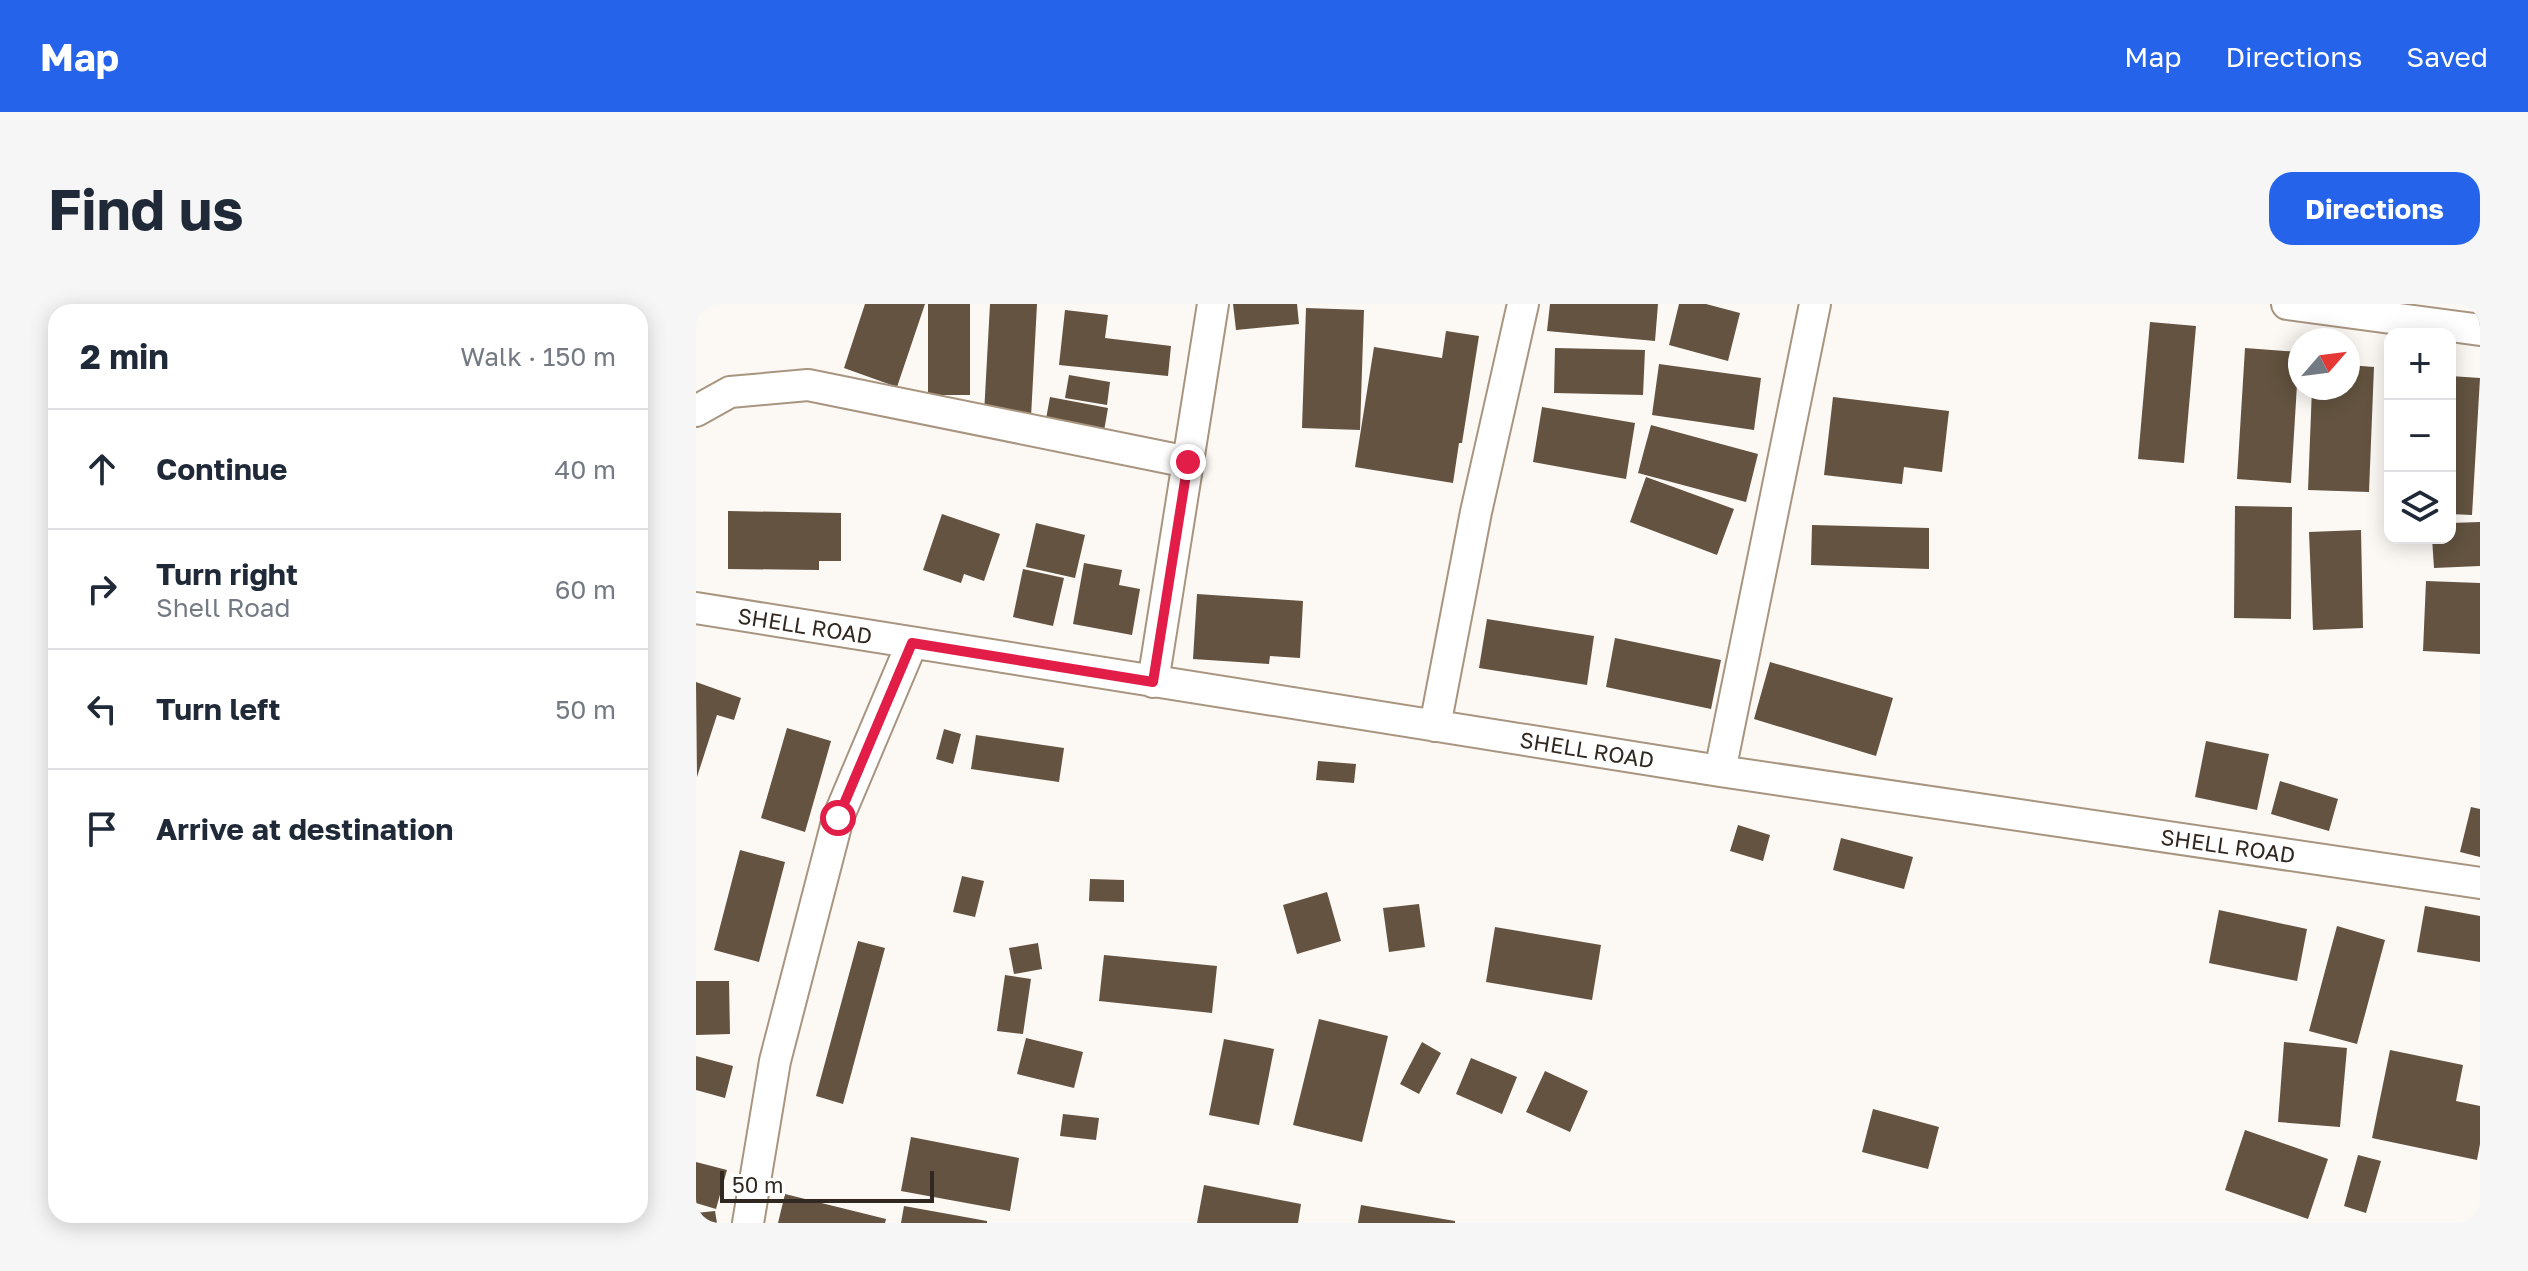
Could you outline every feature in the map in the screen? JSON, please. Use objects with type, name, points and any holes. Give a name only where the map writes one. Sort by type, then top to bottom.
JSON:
[{"type":"street","points":[[1153,682],[1213,304]]},
{"type":"street","points":[[1435,726],[1476,512],[1523,304]]},
{"type":"street","points":[[1720,771],[1815,304]]},
{"type":"street","points":[[2287,304],[2480,330]]},
{"type":"street","points":[[696,411],[730,392],[808,385],[1188,462]]},
{"type":"street","name":"SHELL ROAD","points":[[696,608],[1720,771],[2480,883]]},
{"type":"street","points":[[748,1223],[775,1061],[838,818],[912,643]]},
{"type":"building","points":[[865,304],[925,304],[897,387],[844,368]]},
{"type":"building","points":[[928,304],[970,304],[970,395],[928,395]]},
{"type":"building","points":[[990,304],[1037,304],[1031,417],[984,414]]},
{"type":"building","points":[[1233,304],[1297,304],[1299,324],[1236,330]]},
{"type":"building","points":[[1550,304],[1658,304],[1655,341],[1547,331]]},
{"type":"building","points":[[1679,304],[1706,304],[1740,313],[1728,361],[1669,345]]},
{"type":"building","points":[[1306,308],[1364,310],[1360,430],[1302,428]]},
{"type":"building","points":[[1065,310],[1108,315],[1105,338],[1171,346],[1168,376],[1059,365]]},
{"type":"building","points":[[2150,322],[2196,326],[2184,463],[2138,459]]},
{"type":"building","points":[[1446,331],[1479,336],[1453,483],[1355,467],[1374,347],[1442,358]]},
{"type":"building","points":[[1555,348],[1645,350],[1643,395],[1554,393]]},
{"type":"building","points":[[2245,348],[2288,351],[2288,400],[2296,400],[2291,483],[2237,479]]},
{"type":"building","points":[[1659,364],[1761,378],[1754,430],[1652,415]]},
{"type":"building","points":[[2360,366],[2374,367],[2369,492],[2308,490],[2312,400],[2360,400]]},
{"type":"building","points":[[1069,375],[1110,382],[1107,405],[1065,398]]},
{"type":"building","points":[[2456,376],[2480,378],[2472,515],[2456,514]]},
{"type":"building","points":[[1050,397],[1108,408],[1104,431],[1046,419]]},
{"type":"building","points":[[1833,397],[1949,411],[1942,472],[1904,467],[1902,484],[1824,475]]},
{"type":"building","points":[[1542,407],[1635,423],[1626,479],[1533,462]]},
{"type":"building","points":[[1651,425],[1758,454],[1746,502],[1638,473]]},
{"type":"building","points":[[1646,477],[1734,509],[1717,555],[1630,522]]},
{"type":"building","points":[[2235,506],[2292,507],[2291,619],[2234,618]]},
{"type":"building","points":[[728,511],[841,513],[841,561],[819,561],[819,570],[728,569]]},
{"type":"building","points":[[942,514],[1000,534],[984,581],[964,574],[961,583],[923,570]]},
{"type":"building","points":[[2480,522],[2480,566],[2434,568],[2432,544],[2456,544],[2456,523]]},
{"type":"building","points":[[1036,523],[1085,535],[1075,578],[1026,567]]},
{"type":"building","points":[[1812,525],[1929,528],[1929,569],[1811,565]]},
{"type":"building","points":[[2361,530],[2363,628],[2313,630],[2309,532]]},
{"type":"building","points":[[1084,563],[1122,570],[1119,585],[1140,589],[1132,635],[1073,624]]},
{"type":"building","points":[[1023,569],[1064,578],[1053,626],[1013,617]]},
{"type":"building","points":[[2426,581],[2480,583],[2480,654],[2423,651]]},
{"type":"building","points":[[1197,594],[1303,601],[1300,658],[1270,656],[1269,664],[1193,659]]},
{"type":"building","points":[[1487,619],[1594,636],[1587,685],[1479,668]]},
{"type":"building","points":[[1615,638],[1721,660],[1711,709],[1606,687]]},
{"type":"building","points":[[1770,662],[1893,698],[1876,756],[1754,719]]},
{"type":"building","points":[[696,682],[741,698],[734,720],[717,715],[697,777]]},
{"type":"building","points":[[787,728],[831,741],[805,832],[761,818]]},
{"type":"building","points":[[944,729],[961,734],[953,764],[936,759]]},
{"type":"building","points":[[976,735],[1064,748],[1059,782],[971,769]]},
{"type":"building","points":[[2206,741],[2269,754],[2257,810],[2195,797]]},
{"type":"building","points":[[1318,761],[1356,764],[1354,783],[1316,780]]},
{"type":"building","points":[[2280,781],[2338,799],[2329,831],[2271,814]]},
{"type":"building","points":[[2471,807],[2480,809],[2480,857],[2460,852]]},
{"type":"building","points":[[1738,825],[1770,835],[1763,861],[1730,851]]},
{"type":"building","points":[[1841,838],[1913,857],[1904,889],[1833,870]]},
{"type":"building","points":[[740,850],[785,862],[759,962],[714,950]]},
{"type":"building","points":[[962,876],[984,881],[975,917],[953,912]]},
{"type":"building","points":[[1090,879],[1124,880],[1124,902],[1089,901]]},
{"type":"building","points":[[1327,892],[1341,941],[1297,954],[1283,905]]},
{"type":"building","points":[[1419,904],[1425,947],[1389,952],[1383,908]]},
{"type":"building","points":[[2425,906],[2480,916],[2480,962],[2417,952]]},
{"type":"building","points":[[2219,910],[2307,929],[2297,981],[2209,963]]},
{"type":"building","points":[[2337,926],[2385,940],[2357,1044],[2309,1031]]},
{"type":"building","points":[[1495,927],[1601,945],[1592,1000],[1486,982]]},
{"type":"building","points":[[858,941],[885,948],[843,1104],[816,1096]]},
{"type":"building","points":[[1038,943],[1042,969],[1014,974],[1009,948]]},
{"type":"building","points":[[1104,955],[1217,966],[1212,1013],[1099,1001]]},
{"type":"building","points":[[1005,975],[1031,979],[1023,1034],[997,1031]]},
{"type":"building","points":[[696,981],[729,981],[730,1034],[696,1035]]},
{"type":"building","points":[[1319,1019],[1388,1036],[1362,1142],[1293,1125]]},
{"type":"building","points":[[1026,1038],[1083,1052],[1074,1088],[1017,1074]]},
{"type":"building","points":[[1224,1039],[1274,1049],[1259,1125],[1209,1115]]},
{"type":"building","points":[[1422,1042],[1441,1053],[1419,1094],[1400,1084]]},
{"type":"building","points":[[2284,1042],[2347,1048],[2340,1127],[2278,1122]]},
{"type":"building","points":[[2390,1050],[2463,1065],[2456,1101],[2480,1106],[2477,1160],[2372,1138]]},
{"type":"building","points":[[696,1056],[733,1066],[725,1098],[696,1090]]},
{"type":"building","points":[[1471,1058],[1517,1077],[1502,1114],[1456,1094]]},
{"type":"building","points":[[1545,1071],[1588,1091],[1570,1132],[1526,1112]]},
{"type":"building","points":[[1873,1109],[1939,1127],[1928,1169],[1862,1152]]},
{"type":"building","points":[[1063,1114],[1099,1118],[1096,1140],[1060,1136]]},
{"type":"building","points":[[2245,1130],[2328,1159],[2308,1219],[2225,1190]]},
{"type":"building","points":[[911,1137],[1019,1158],[1010,1211],[901,1191]]},
{"type":"building","points":[[2358,1155],[2381,1161],[2366,1213],[2344,1206]]},
{"type":"building","points":[[696,1162],[727,1170],[716,1209],[696,1203]]},
{"type":"building","points":[[1204,1185],[1301,1204],[1298,1223],[1197,1223]]},
{"type":"building","points":[[785,1194],[886,1219],[885,1223],[778,1223]]},
{"type":"building","points":[[1361,1205],[1455,1221],[1455,1223],[1358,1223]]},
{"type":"building","points":[[904,1206],[987,1221],[987,1223],[901,1223]]},
{"type":"building","points":[[715,1211],[717,1223],[696,1223],[696,1213]]},
{"type":"route","points":[[838,818],[912,643],[1153,682],[1188,462]]}]
